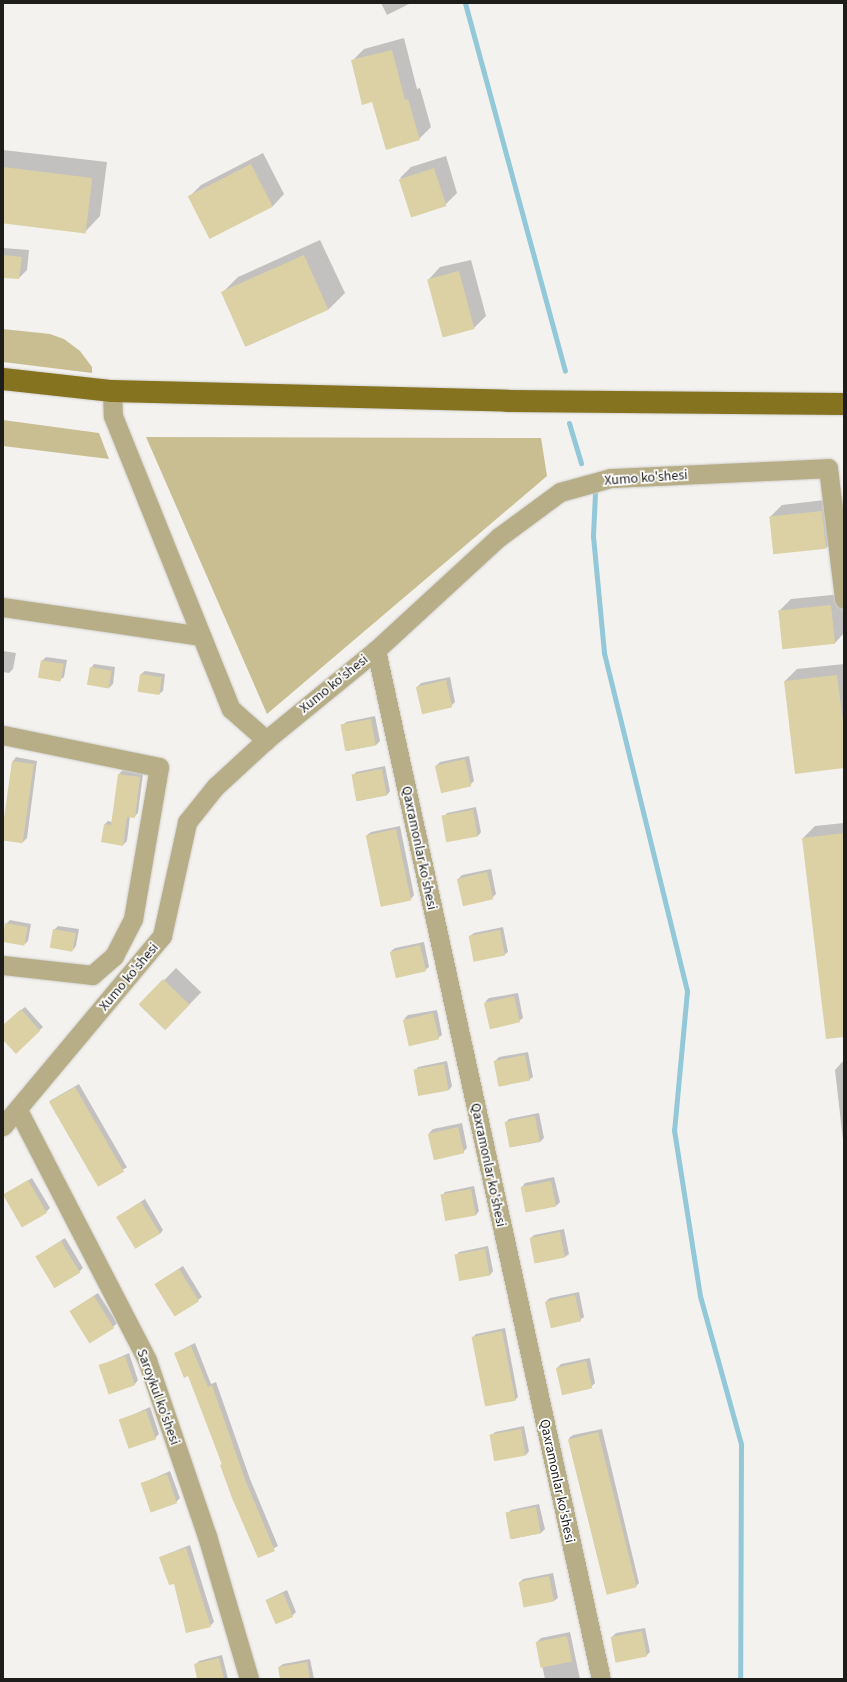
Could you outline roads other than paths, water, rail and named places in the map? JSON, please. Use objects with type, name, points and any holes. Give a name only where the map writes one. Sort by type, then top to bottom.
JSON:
[{"type":"main road","points":[[3,379],[112,391],[500,401],[844,404]]},
{"type":"street","points":[[112,391],[113,416],[231,709],[266,740]]},
{"type":"street","name":"Xumo ko'shesi","points":[[3,1126],[18,1110],[162,936],[187,822],[215,787],[266,740],[376,650],[499,537],[560,492],[611,478],[828,468],[844,599]]},
{"type":"street","points":[[3,607],[201,636]]},
{"type":"street","name":"Qaxramonlar ko'shesi","points":[[376,650],[601,1679]]},
{"type":"street","points":[[3,735],[159,767],[133,919],[114,956],[92,975],[3,965]]},
{"type":"street","name":"Saroykul ko'shesi","points":[[18,1110],[147,1360],[207,1536],[248,1679]]},
{"type":"waterway","points":[[465,3],[565,371]]},
{"type":"waterway","points":[[569,423],[581,463]]},
{"type":"waterway","points":[[595,493],[593,536],[604,653],[687,991],[674,1130],[700,1296],[741,1444],[740,1679]]}]
